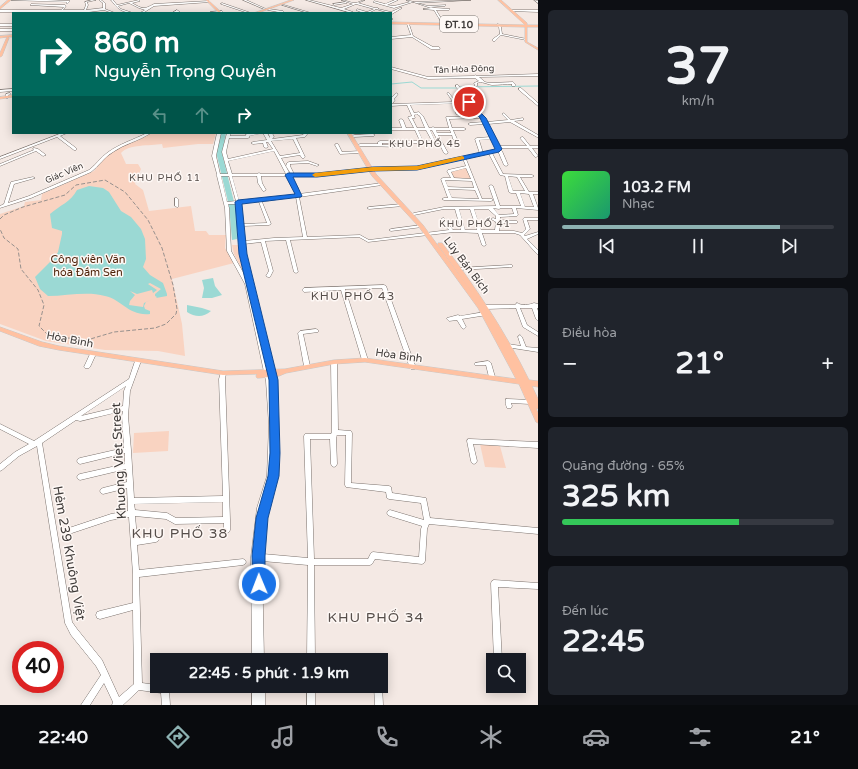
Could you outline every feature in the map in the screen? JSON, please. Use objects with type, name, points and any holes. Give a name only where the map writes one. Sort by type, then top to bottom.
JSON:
[{"type":"main road","points":[[0,10],[10,0]]},
{"type":"main road","points":[[264,12],[292,0]]},
{"type":"main road","points":[[261,12],[297,0]]},
{"type":"main road","points":[[499,0],[526,24],[527,44],[538,49]]},
{"type":"main road","points":[[208,1],[221,12]]},
{"type":"main road","points":[[255,12],[281,5]]},
{"type":"main road","points":[[256,12],[281,5]]},
{"type":"main road","name":"ĐT.10","points":[[392,24],[538,26]]},
{"type":"main road","name":"ĐT.10","points":[[392,24],[444,24]]},
{"type":"main road","points":[[0,37],[12,37]]},
{"type":"main road","points":[[0,37],[12,37]]},
{"type":"main road","points":[[0,56],[8,37]]},
{"type":"main road","points":[[0,98],[10,96]]},
{"type":"main road","points":[[351,134],[360,152],[382,184],[429,234],[485,314],[519,371],[530,381]]},
{"type":"main road","name":"Lũy Bán Bích","points":[[354,134],[371,169],[414,214],[459,269],[486,307],[508,346],[519,371]]},
{"type":"main road","name":"Hòa Bình","points":[[0,329],[41,344],[93,354],[223,373],[229,376],[270,373],[334,362],[365,360],[413,368],[510,379]]},
{"type":"main road","points":[[510,379],[519,371]]},
{"type":"main road","points":[[519,371],[530,381]]},
{"type":"main road","points":[[510,379],[530,381]]},
{"type":"main road","points":[[510,379],[528,391],[537,410],[538,420]]},
{"type":"main road","points":[[530,381],[528,391],[530,402],[537,410]]},
{"type":"street","points":[[10,0],[69,1],[67,4]]},
{"type":"street","points":[[25,12],[36,0]]},
{"type":"street","points":[[85,11],[87,4],[86,2],[95,0]]},
{"type":"street","points":[[100,0],[104,3],[104,9],[107,12]]},
{"type":"street","points":[[113,0],[119,0]]},
{"type":"street","points":[[113,0],[120,9],[129,12]]},
{"type":"street","points":[[142,12],[153,5],[155,0]]},
{"type":"street","points":[[164,0],[165,5]]},
{"type":"street","points":[[244,0],[265,9]]},
{"type":"street","points":[[307,0],[349,12]]},
{"type":"street","points":[[342,0],[388,12]]},
{"type":"street","points":[[342,9],[364,0]]},
{"type":"street","points":[[353,12],[380,0]]},
{"type":"street","points":[[369,12],[397,0]]},
{"type":"street","points":[[407,0],[435,9],[444,24]]},
{"type":"street","points":[[424,0],[429,1]]},
{"type":"street","points":[[424,10],[449,10],[439,0]]},
{"type":"street","points":[[378,12],[414,2],[470,0]]},
{"type":"street","points":[[118,5],[138,1]]},
{"type":"street","points":[[138,1],[140,5],[165,5],[208,1]]},
{"type":"street","points":[[138,1],[142,4]]},
{"type":"street","points":[[331,2],[336,4],[346,3]]},
{"type":"street","points":[[374,2],[392,7]]},
{"type":"street","points":[[130,3],[146,9]]},
{"type":"street","points":[[222,4],[249,12]]},
{"type":"street","points":[[332,7],[336,4]]},
{"type":"street","points":[[31,5],[65,6],[62,12]]},
{"type":"street","points":[[281,5],[306,12]]},
{"type":"street","points":[[426,6],[445,5]]},
{"type":"street","points":[[36,11],[39,7]]},
{"type":"street","points":[[392,12],[401,8]]},
{"type":"street","points":[[0,10],[62,12],[104,9]]},
{"type":"street","points":[[270,10],[283,12]]},
{"type":"street","points":[[357,10],[364,12]]},
{"type":"street","points":[[512,11],[538,11]]},
{"type":"street","points":[[0,15],[12,14]]},
{"type":"street","points":[[432,14],[439,14]]},
{"type":"street","points":[[408,24],[412,36]]},
{"type":"street","points":[[0,25],[12,25]]},
{"type":"street","points":[[499,25],[501,34]]},
{"type":"street","points":[[0,30],[12,30]]},
{"type":"street","points":[[8,37],[12,31]]},
{"type":"street","points":[[501,34],[526,39]]},
{"type":"street","points":[[494,40],[501,34]]},
{"type":"street","points":[[392,38],[412,36],[432,48],[440,48]]},
{"type":"street","name":"Tân Hòa Đông","points":[[392,68],[426,78],[538,75]]},
{"type":"street","points":[[475,76],[485,84],[498,84],[497,83],[504,81],[513,82]]},
{"type":"street","points":[[476,86],[475,83],[481,81]]},
{"type":"street","points":[[458,87],[468,102],[486,123],[506,165]]},
{"type":"street","points":[[521,89],[538,104]]},
{"type":"street","points":[[0,91],[12,90]]},
{"type":"street","points":[[448,92],[455,102]]},
{"type":"street","points":[[392,98],[397,94]]},
{"type":"street","points":[[392,105],[468,102]]},
{"type":"street","points":[[439,103],[443,108]]},
{"type":"street","points":[[408,105],[413,114]]},
{"type":"street","points":[[457,113],[477,111]]},
{"type":"street","points":[[413,114],[418,113],[422,116],[429,116]]},
{"type":"street","points":[[413,114],[414,117],[410,117],[422,142]]},
{"type":"street","points":[[504,114],[511,121],[538,136]]},
{"type":"street","points":[[422,116],[434,142]]},
{"type":"street","points":[[455,139],[447,118],[482,117]]},
{"type":"street","points":[[470,124],[522,119]]},
{"type":"street","points":[[401,120],[404,128]]},
{"type":"street","points":[[433,128],[446,153]]},
{"type":"street","points":[[392,129],[464,129]]},
{"type":"street","points":[[0,158],[63,134]]},
{"type":"street","name":"Giác Viên","points":[[0,206],[6,205],[90,171],[95,168],[104,156],[113,149],[147,134]]},
{"type":"street","points":[[219,134],[214,156],[227,203],[229,251],[247,284],[270,373]]},
{"type":"street","points":[[266,134],[290,175],[299,196],[305,238]]},
{"type":"street","points":[[270,134],[272,137],[270,140]]},
{"type":"street","points":[[253,143],[294,138],[304,136],[305,134]]},
{"type":"street","points":[[354,134],[373,135]]},
{"type":"street","points":[[436,134],[453,134]]},
{"type":"street","points":[[248,135],[228,135],[224,150],[237,202],[244,260],[270,373],[272,425],[270,476],[258,518],[256,653]]},
{"type":"street","points":[[58,136],[75,149]]},
{"type":"street","points":[[278,157],[302,156],[294,138]]},
{"type":"street","points":[[482,154],[477,139],[494,138]]},
{"type":"street","points":[[522,138],[536,156]]},
{"type":"street","points":[[264,142],[266,147]]},
{"type":"street","points":[[380,145],[380,142],[440,142]]},
{"type":"street","points":[[337,145],[341,152],[360,152]]},
{"type":"street","points":[[360,145],[403,146]]},
{"type":"street","points":[[31,146],[44,155]]},
{"type":"street","points":[[220,175],[317,175],[371,169],[417,168],[497,151],[499,149],[538,147]]},
{"type":"street","points":[[0,165],[37,150]]},
{"type":"street","points":[[226,160],[274,150]]},
{"type":"street","points":[[490,152],[504,175],[511,192],[538,193]]},
{"type":"street","points":[[464,158],[481,200]]},
{"type":"street","points":[[290,175],[288,166],[289,163],[308,162],[317,165]]},
{"type":"street","points":[[453,179],[449,171],[468,166]]},
{"type":"street","points":[[258,174],[260,183],[264,190]]},
{"type":"street","points":[[504,175],[532,176]]},
{"type":"street","points":[[518,176],[537,209]]},
{"type":"street","points":[[6,205],[12,183],[33,178]]},
{"type":"street","points":[[450,199],[443,179],[472,180]]},
{"type":"street","points":[[227,203],[260,201],[382,184]]},
{"type":"street","points":[[491,186],[498,208]]},
{"type":"street","points":[[446,188],[476,189]]},
{"type":"street","points":[[518,193],[523,208]]},
{"type":"street","points":[[176,199],[177,206]]},
{"type":"street","points":[[444,199],[491,200]]},
{"type":"street","points":[[240,225],[269,224],[260,201]]},
{"type":"street","points":[[369,208],[402,205]]},
{"type":"street","points":[[414,214],[436,209],[514,207],[537,209]]},
{"type":"street","points":[[493,219],[516,215],[514,207]]},
{"type":"street","points":[[490,208],[503,223],[516,222]]},
{"type":"street","points":[[457,209],[463,231]]},
{"type":"street","points":[[472,209],[484,244]]},
{"type":"street","points":[[497,231],[496,227],[499,218]]},
{"type":"street","points":[[443,219],[452,231]]},
{"type":"street","points":[[524,237],[528,229],[525,219],[538,219]]},
{"type":"street","points":[[391,230],[421,226]]},
{"type":"street","points":[[241,243],[288,238],[360,236],[368,241],[452,231],[497,231],[514,232],[524,237],[537,251]]},
{"type":"street","points":[[524,237],[538,233]]},
{"type":"street","points":[[288,238],[296,272]]},
{"type":"street","points":[[263,241],[271,271],[268,276]]},
{"type":"street","points":[[235,261],[241,262],[244,260]]},
{"type":"street","points":[[459,269],[510,266]]},
{"type":"street","points":[[304,290],[384,286],[413,368]]},
{"type":"street","points":[[342,289],[365,360]]},
{"type":"street","points":[[517,305],[525,326],[538,334]]},
{"type":"street","points":[[486,307],[536,305],[538,319]]},
{"type":"street","points":[[449,318],[485,314]]},
{"type":"street","points":[[458,317],[464,327]]},
{"type":"street","points":[[307,366],[300,333],[316,331]]},
{"type":"street","points":[[520,337],[524,348]]},
{"type":"street","points":[[508,346],[538,350]]},
{"type":"street","points":[[87,367],[93,354]]},
{"type":"street","name":"Khuong Viet Street","points":[[138,361],[131,380],[125,408],[136,574],[138,686]]},
{"type":"street","points":[[334,362],[334,464]]},
{"type":"street","points":[[477,364],[488,363],[495,377]]},
{"type":"street","points":[[223,373],[225,499],[227,530]]},
{"type":"street","points":[[0,468],[17,454],[131,380]]},
{"type":"street","points":[[509,406],[508,400],[530,402]]},
{"type":"street","points":[[76,417],[80,419],[125,408]]},
{"type":"street","points":[[0,426],[36,443]]},
{"type":"street","points":[[257,563],[311,562],[370,562],[373,555],[422,561],[424,529],[426,522],[424,500],[389,496],[389,489],[348,485],[349,433],[307,436],[311,562],[311,653]]},
{"type":"street","points":[[474,461],[470,441],[538,445]]},
{"type":"street","name":"Hẻm 239 Khuông Việt","points":[[36,443],[69,623],[74,632],[99,662],[118,704]]},
{"type":"street","points":[[80,460],[128,450]]},
{"type":"street","points":[[80,477],[129,466]]},
{"type":"street","points":[[103,491],[130,484]]},
{"type":"street","points":[[131,501],[225,499]]},
{"type":"street","points":[[66,532],[111,517],[132,513],[167,516],[175,521],[227,520]]},
{"type":"street","points":[[390,513],[426,522],[538,531]]},
{"type":"street","points":[[134,542],[156,539]]},
{"type":"street","points":[[136,574],[243,562]]},
{"type":"street","points":[[257,563],[260,653]]},
{"type":"street","points":[[498,653],[494,583],[538,586]]},
{"type":"street","points":[[100,615],[137,606]]},
{"type":"street","points":[[85,705],[105,675]]},
{"type":"street","points":[[118,704],[138,686],[165,690],[166,705]]},
{"type":"street","points":[[256,693],[256,705]]},
{"type":"street","points":[[261,693],[261,705]]},
{"type":"street","points":[[311,693],[311,705]]},
{"type":"street","points":[[378,693],[379,705]]},
{"type":"green space","name":"Công viên Văn hóa Đầm Sen","points":[[150,134],[216,134],[213,144],[163,148],[162,144],[140,146],[129,148],[121,153],[126,164],[138,164],[141,169],[135,184],[143,190],[149,211],[191,206],[195,231],[206,231],[209,235],[226,235],[225,248],[234,263],[172,279],[182,324],[185,356],[158,351],[105,350],[46,341],[0,324],[0,214],[24,206],[25,202],[41,200],[42,194],[94,171],[105,158],[116,149]]},
{"type":"green space","points":[[467,167],[473,179],[454,179],[450,171]]},
{"type":"green space","points":[[232,245],[238,245],[248,273],[247,279],[234,254]]},
{"type":"green space","points":[[169,431],[168,451],[133,453],[134,433]]},
{"type":"green space","points":[[480,444],[500,446],[506,468],[485,467]]},
{"type":"water","points":[[221,134],[226,134],[222,153],[237,214],[237,239],[232,240],[229,206],[216,152]]},
{"type":"water","points":[[89,186],[103,188],[109,192],[121,211],[131,217],[141,229],[145,239],[146,259],[143,267],[150,275],[163,283],[167,296],[156,298],[157,297],[155,294],[161,289],[150,283],[148,284],[157,290],[153,293],[152,290],[137,294],[130,291],[135,295],[130,301],[129,305],[143,307],[144,303],[146,302],[144,306],[145,309],[150,311],[150,314],[136,313],[117,301],[105,296],[84,294],[48,296],[40,289],[35,277],[55,257],[58,252],[62,234],[62,231],[52,228],[50,214],[75,194],[77,190]]},
{"type":"water","points":[[213,278],[215,286],[222,295],[212,298],[202,298],[204,288],[202,280]]},
{"type":"water","points":[[187,305],[211,311],[202,316],[196,316],[187,312]]},
{"type":"waterway","points":[[392,84],[412,82],[421,88],[456,88]]},
{"type":"waterway","points":[[459,87],[538,86]]},
{"type":"railway","points":[[0,219],[4,215],[23,207],[65,195],[76,185],[105,180],[125,192],[148,220],[162,248],[173,285],[177,309],[176,314],[166,324],[155,328],[114,332],[87,340],[49,336],[39,326],[44,305],[38,290],[21,269],[18,249],[4,238],[0,229]]},
{"type":"slow traffic","points":[[315,175],[373,169],[417,168],[462,158]]},
{"type":"district","name":"KHU PHỐ 45","points":[[425,143]]},
{"type":"district","name":"KHU PHỐ 11","points":[[165,177]]},
{"type":"district","name":"KHU PHỐ 41","points":[[475,223]]},
{"type":"district","name":"KHU PHỐ 43","points":[[353,296]]},
{"type":"district","name":"KHU PHỐ 38","points":[[180,533]]},
{"type":"district","name":"KHU PHỐ 34","points":[[376,617]]},
{"type":"route","points":[[259,584],[258,556],[262,518],[273,476],[276,425],[273,375],[243,254],[240,234],[240,210],[238,202],[299,196],[288,175],[317,175],[373,169],[417,168],[497,151],[499,149],[483,118],[469,102]]}]
